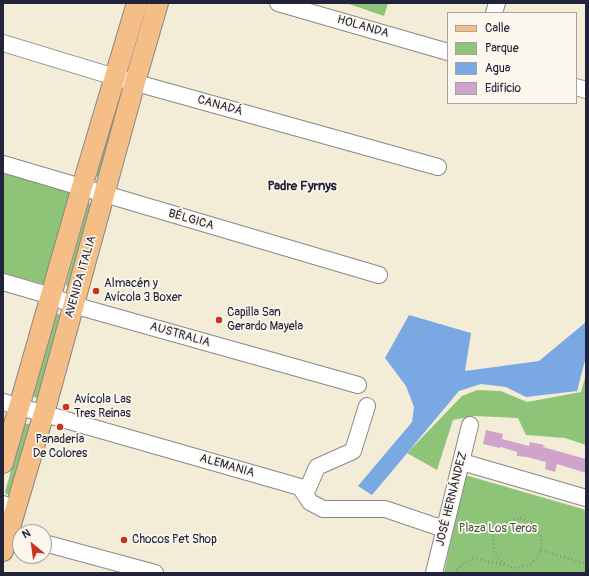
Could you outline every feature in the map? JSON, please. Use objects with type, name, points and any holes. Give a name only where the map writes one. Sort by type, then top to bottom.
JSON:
[{"type":"main road","name":"AVENIDA ITALIA","points":[[3,463],[11,405],[51,296],[137,3]]},
{"type":"main road","name":"AVENIDA ITALIA","points":[[8,538],[9,506],[44,413],[158,3]]},
{"type":"street","name":"HOLANDA","points":[[278,3],[447,52]]},
{"type":"street","name":"CANADÁ","points":[[3,43],[115,77],[438,167]]},
{"type":"street","name":"BÉLGICA","points":[[3,164],[379,275]]},
{"type":"street","name":"AUSTRALIA","points":[[3,282],[51,296],[73,305],[358,385]]},
{"type":"street","name":"ALEMANIA","points":[[11,405],[44,413],[300,487],[310,502],[324,509],[385,509],[444,528]]},
{"type":"street","points":[[305,495],[317,467],[353,451],[367,406]]},
{"type":"street","name":"JOSÉ HERNÁNDEZ","points":[[434,573],[470,425]]},
{"type":"street","points":[[462,462],[586,498]]},
{"type":"street","points":[[52,546],[155,573]]},
{"type":"path","points":[[454,573],[462,564],[474,558],[510,567],[517,568],[528,565],[536,559],[541,550],[541,536],[532,522],[520,518],[501,524],[493,536],[494,552],[501,562],[510,567]]},
{"type":"path","points":[[541,550],[586,564]]},
{"type":"green space","points":[[346,3],[388,3],[384,16]]},
{"type":"green space","points":[[124,91],[101,177],[96,176],[95,174],[119,92]]},
{"type":"green space","points":[[3,171],[75,192],[47,285],[3,273]]},
{"type":"green space","points":[[93,203],[71,287],[67,286],[66,284],[88,204]]},
{"type":"green space","points":[[56,315],[61,315],[38,398],[34,397],[33,395]]},
{"type":"green space","points":[[586,374],[586,445],[565,438],[526,435],[518,418],[474,416],[453,420],[437,470],[407,453],[462,396],[477,390],[501,391],[527,402],[581,392]]},
{"type":"green space","points":[[24,424],[29,424],[31,426],[10,496],[5,492]]},
{"type":"green space","name":"Plaza Los Teros","points":[[465,475],[586,510],[586,573],[444,573]]},
{"type":"water","points":[[409,315],[471,333],[465,371],[539,361],[586,322],[586,357],[577,391],[526,397],[506,387],[481,384],[459,391],[372,495],[358,486],[412,422],[414,407],[406,386],[385,358]]},
{"type":"building","points":[[486,430],[503,434],[502,439],[529,446],[530,442],[544,445],[543,447],[586,459],[586,473],[557,464],[555,472],[545,469],[546,462],[517,456],[517,452],[501,447],[483,444]]},
{"type":"place","name":"Almacén y Avícola 3 Boxer","points":[[96,291]]},
{"type":"place","name":"Capilla San Gerardo Mayela","points":[[219,320]]},
{"type":"place","name":"Avícola Las Tres Reinas","points":[[66,407]]},
{"type":"place","name":"Panadería De Colores","points":[[60,427]]},
{"type":"place","name":"Chocos Pet Shop","points":[[124,540]]},
{"type":"district","name":"Padre Fyrnys","points":[[302,187]]}]
